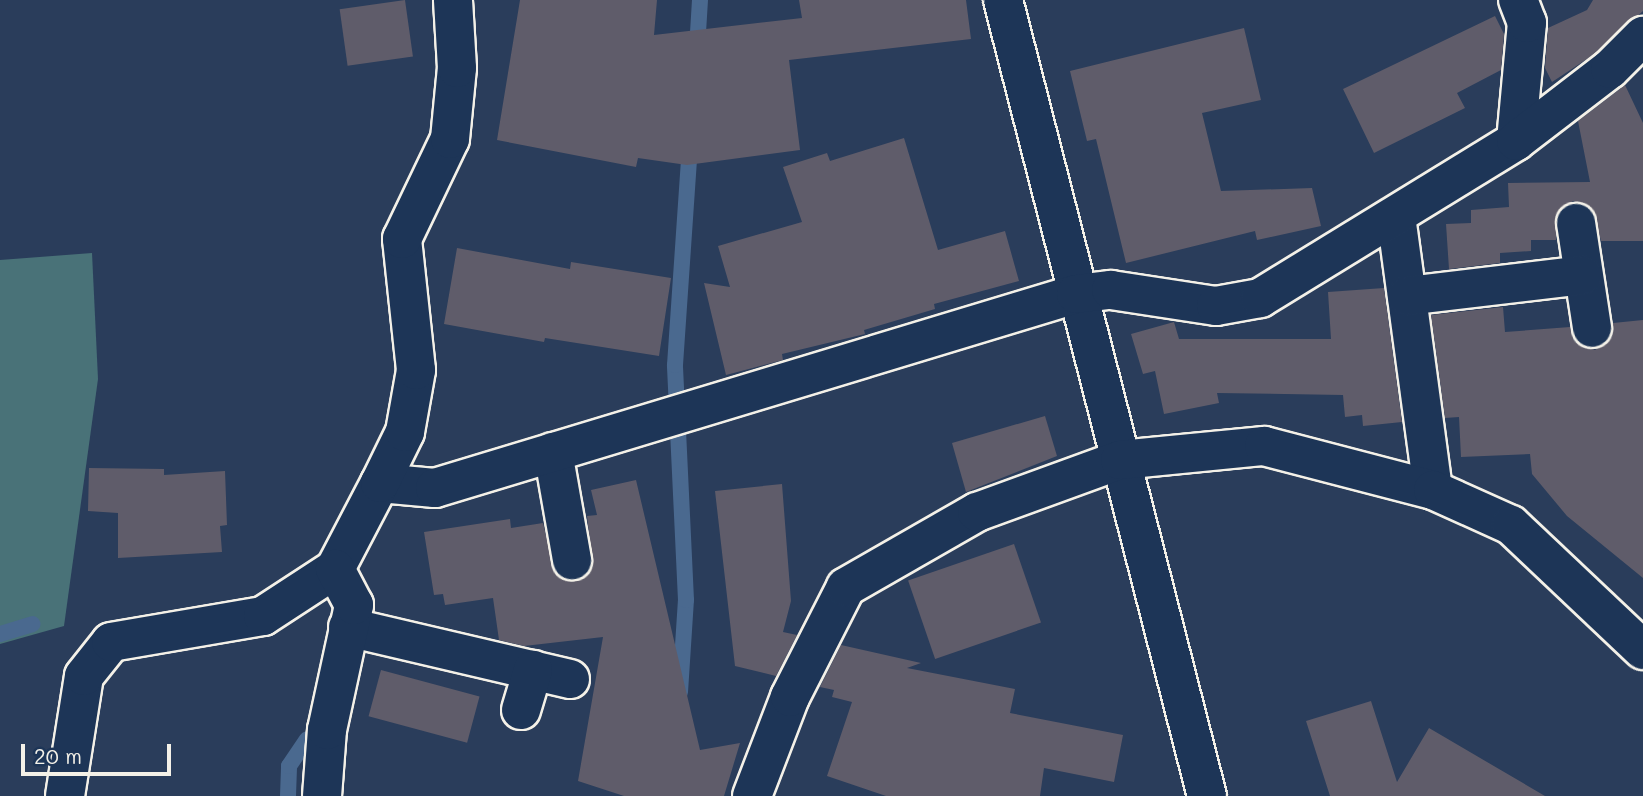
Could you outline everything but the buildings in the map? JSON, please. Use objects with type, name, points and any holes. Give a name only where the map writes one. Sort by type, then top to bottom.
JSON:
[{"type":"street","points":[[65,796],[85,676],[111,642],[263,616],[335,569],[405,432],[416,370],[402,239],[450,139],[457,68],[453,0]]},
{"type":"street","points":[[1003,0],[1076,294],[1207,796]]},
{"type":"street","points":[[1516,141],[1522,12]]},
{"type":"street","points":[[380,483],[435,488],[1076,294],[1111,290],[1216,306],[1260,298],[1516,141],[1610,69],[1643,36]]},
{"type":"street","points":[[1396,216],[1433,490]]},
{"type":"street","points":[[1576,223],[1591,328]]},
{"type":"street","points":[[1407,296],[1583,275]]},
{"type":"street","points":[[752,796],[790,697],[846,587],[977,512],[1120,460],[1264,446],[1433,490],[1511,525],[1643,650]]},
{"type":"street","points":[[554,452],[572,560]]},
{"type":"street","points":[[322,796],[327,730],[354,605],[335,569]]},
{"type":"street","points":[[348,627],[570,679]]},
{"type":"street","points":[[521,710],[533,670]]},
{"type":"green space","points":[[92,253],[98,379],[64,626],[0,644],[0,260]]},
{"type":"waterway","points":[[697,49],[700,0]]},
{"type":"waterway","points":[[680,692],[686,600],[675,365],[690,145]]},
{"type":"waterway","points":[[0,634],[33,624]]},
{"type":"waterway","points":[[288,796],[289,766],[307,739]]}]
